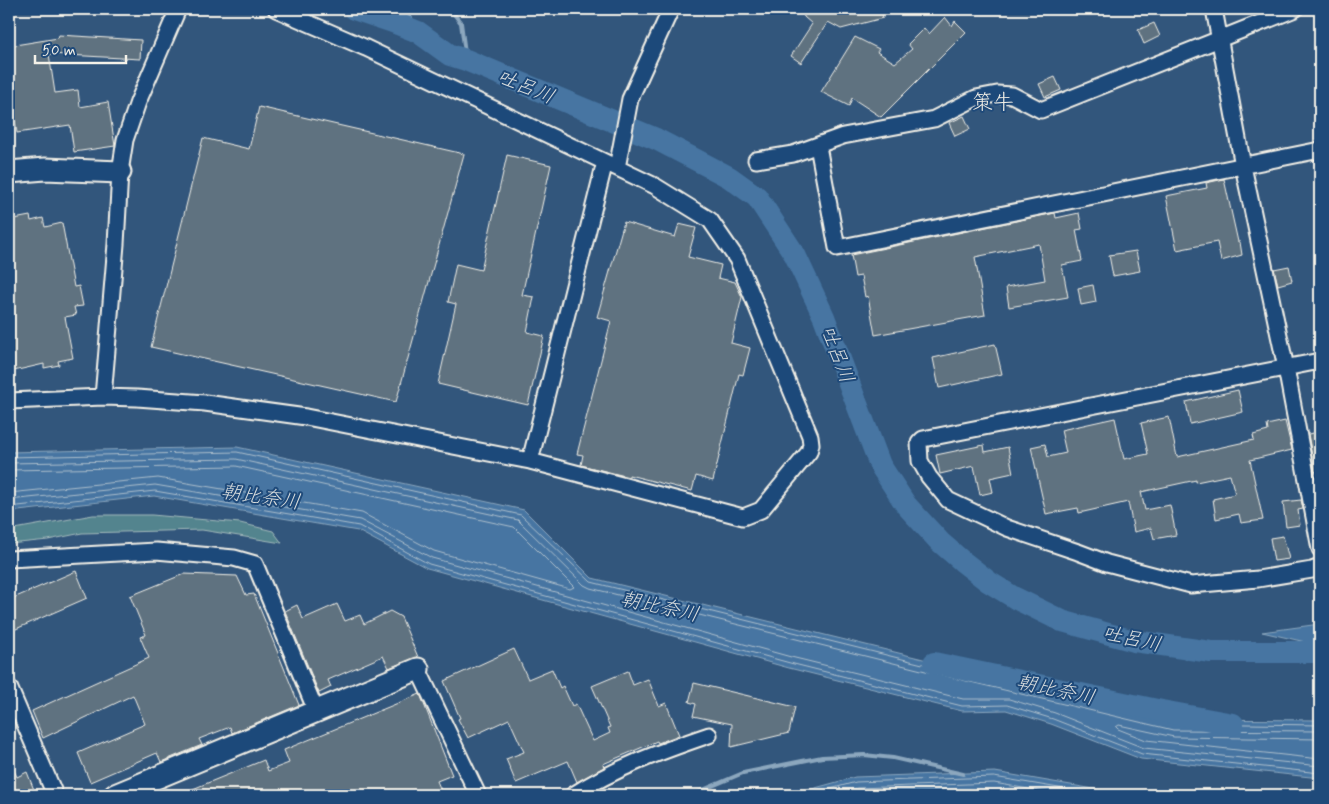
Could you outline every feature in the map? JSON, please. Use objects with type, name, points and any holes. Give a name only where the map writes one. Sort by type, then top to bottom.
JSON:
[{"type":"street","points":[[102,397],[116,244],[120,172],[126,140],[138,102],[178,9]]},
{"type":"street","points":[[9,401],[102,397],[204,403],[306,416],[530,462],[743,517],[761,510],[809,452],[810,436],[737,258],[710,220],[656,186],[366,48],[276,9]]},
{"type":"street","points":[[530,462],[630,99],[671,9]]},
{"type":"street","points":[[1214,9],[1243,166],[1286,368],[1320,549]]},
{"type":"street","points":[[756,160],[793,154],[842,136],[934,119],[983,96],[997,94],[1012,95],[1041,110],[1296,9]]},
{"type":"street","points":[[818,146],[836,248],[1320,150]]},
{"type":"street","points":[[9,172],[45,169],[120,172]]},
{"type":"street","points":[[1320,361],[923,439],[919,443],[920,460],[929,477],[948,500],[1007,528],[1106,563],[1191,585],[1258,579],[1320,567]]},
{"type":"street","points":[[9,559],[156,551],[234,558],[255,564],[316,711]]},
{"type":"street","points":[[115,795],[418,669],[478,795]]},
{"type":"street","points":[[9,687],[55,795]]},
{"type":"street","points":[[573,795],[593,782],[631,763],[709,735]]},
{"type":"green space","points":[[93,515],[152,515],[240,523],[273,531],[282,543],[202,530],[82,533],[48,540],[9,544],[9,530]]},
{"type":"water","points":[[237,447],[524,510],[592,578],[1175,719],[1320,720],[1320,778],[1141,759],[1051,724],[1006,710],[962,711],[789,668],[427,568],[358,531],[154,496],[9,512],[9,452]]},
{"type":"water","points":[[1320,624],[1320,642],[1310,643],[1262,632]]},
{"type":"water","points":[[995,772],[1129,795],[790,795],[855,777]]},
{"type":"building","points":[[802,9],[881,9],[883,18],[841,29],[828,22],[801,63],[791,56],[812,24],[804,17]]},
{"type":"building","points":[[945,17],[952,26],[955,21],[966,32],[881,117],[852,98],[849,106],[821,92],[855,37],[879,49],[877,52],[895,63],[912,49],[908,44],[924,28],[929,34]]},
{"type":"building","points":[[1154,23],[1160,36],[1144,44],[1138,30]]},
{"type":"building","points":[[59,35],[141,40],[140,59],[49,54],[55,93],[78,90],[80,107],[108,102],[115,146],[74,152],[70,125],[17,133],[14,115],[9,116],[9,46],[58,38]]},
{"type":"building","points":[[1055,77],[1061,90],[1045,97],[1039,84]]},
{"type":"building","points":[[259,107],[464,154],[396,402],[151,347],[203,138],[249,149]]},
{"type":"building","points":[[964,116],[970,129],[955,136],[949,123]]},
{"type":"building","points":[[507,155],[551,165],[522,295],[534,297],[527,332],[544,336],[528,405],[438,384],[456,304],[448,302],[456,264],[481,270]]},
{"type":"building","points":[[1224,179],[1242,255],[1221,261],[1217,242],[1177,250],[1166,196],[1207,188],[1206,183]]},
{"type":"building","points":[[1055,213],[1056,218],[1079,213],[1082,229],[1076,230],[1082,261],[1062,265],[1068,297],[1009,307],[1006,287],[1045,280],[1039,244],[975,257],[985,315],[875,335],[868,296],[865,297],[861,276],[855,277],[851,255]]},
{"type":"building","points":[[30,216],[31,221],[43,218],[45,227],[62,223],[74,287],[79,286],[83,306],[74,307],[76,315],[65,317],[73,358],[58,361],[59,365],[44,368],[44,364],[9,372],[9,220]]},
{"type":"building","points":[[624,222],[675,237],[679,224],[696,228],[688,257],[721,265],[718,278],[735,282],[742,297],[731,343],[750,348],[743,375],[739,374],[713,481],[696,476],[692,491],[581,465],[583,455],[577,454],[611,321],[597,317]]},
{"type":"building","points":[[1136,251],[1140,271],[1113,276],[1109,255]]},
{"type":"building","points":[[1289,266],[1292,281],[1278,285],[1274,269]]},
{"type":"building","points":[[1093,285],[1096,302],[1081,305],[1078,288]]},
{"type":"building","points":[[995,344],[1002,374],[939,388],[933,358]]},
{"type":"building","points":[[1238,390],[1243,412],[1190,424],[1186,402]]},
{"type":"building","points":[[1169,417],[1177,457],[1254,440],[1253,435],[1268,431],[1267,425],[1285,421],[1292,450],[1250,460],[1263,520],[1241,523],[1239,514],[1216,519],[1213,499],[1235,494],[1230,475],[1141,492],[1145,510],[1170,505],[1176,535],[1154,539],[1151,528],[1134,532],[1128,502],[1079,513],[1078,508],[1046,514],[1031,447],[1045,444],[1048,457],[1066,453],[1061,430],[1115,418],[1124,459],[1148,454],[1141,423]]},
{"type":"building","points":[[1320,432],[1320,472],[1315,472],[1308,434]]},
{"type":"building","points":[[984,445],[985,452],[1008,447],[1013,473],[990,478],[993,492],[980,495],[974,466],[940,474],[936,455]]},
{"type":"building","points":[[1301,500],[1303,509],[1298,510],[1300,525],[1286,527],[1283,502]]},
{"type":"building","points":[[1283,536],[1289,559],[1274,561],[1270,538]]},
{"type":"building","points":[[76,571],[87,598],[9,632],[9,600]]},
{"type":"building","points":[[184,574],[237,576],[246,595],[254,594],[299,705],[232,733],[230,727],[199,739],[202,745],[161,762],[157,753],[90,782],[78,753],[145,724],[133,695],[43,738],[32,711],[149,658],[140,637],[146,635],[130,596]]},
{"type":"building","points":[[337,604],[345,621],[360,615],[364,624],[390,611],[401,617],[418,657],[389,668],[383,656],[328,680],[331,687],[319,693],[285,611],[297,605],[303,619]]},
{"type":"building","points":[[514,649],[528,679],[552,669],[560,688],[563,686],[572,706],[576,704],[593,741],[610,733],[608,728],[610,727],[592,686],[628,671],[633,685],[648,679],[659,706],[666,703],[679,735],[658,743],[657,741],[603,764],[604,767],[577,782],[568,761],[516,783],[506,759],[524,752],[509,719],[468,738],[458,719],[460,718],[444,681]]},
{"type":"building","points":[[694,683],[795,707],[789,733],[731,747],[732,724],[693,716],[696,704],[689,702]]},
{"type":"building","points":[[420,694],[452,775],[437,781],[443,795],[178,795],[264,760],[268,771],[289,763],[284,750]]},
{"type":"building","points":[[9,759],[17,777],[27,772],[36,795],[9,795]]},
{"type":"waterway","name":"吐呂川","points":[[354,9],[418,32],[450,55],[656,139],[729,177],[757,197],[795,255],[824,317],[880,465],[906,505],[940,542],[989,582],[1015,598],[1062,621],[1134,641],[1211,652],[1320,652]]},
{"type":"waterway","points":[[406,9],[418,32]]},
{"type":"waterway","points":[[450,9],[461,23],[466,60]]},
{"type":"waterway","name":"朝比奈川","points":[[934,663],[1233,724]]},
{"type":"waterway","points":[[691,795],[743,773],[822,757],[864,755],[893,758],[963,774]]},
{"type":"district","name":"策牛","points":[[993,102]]}]
